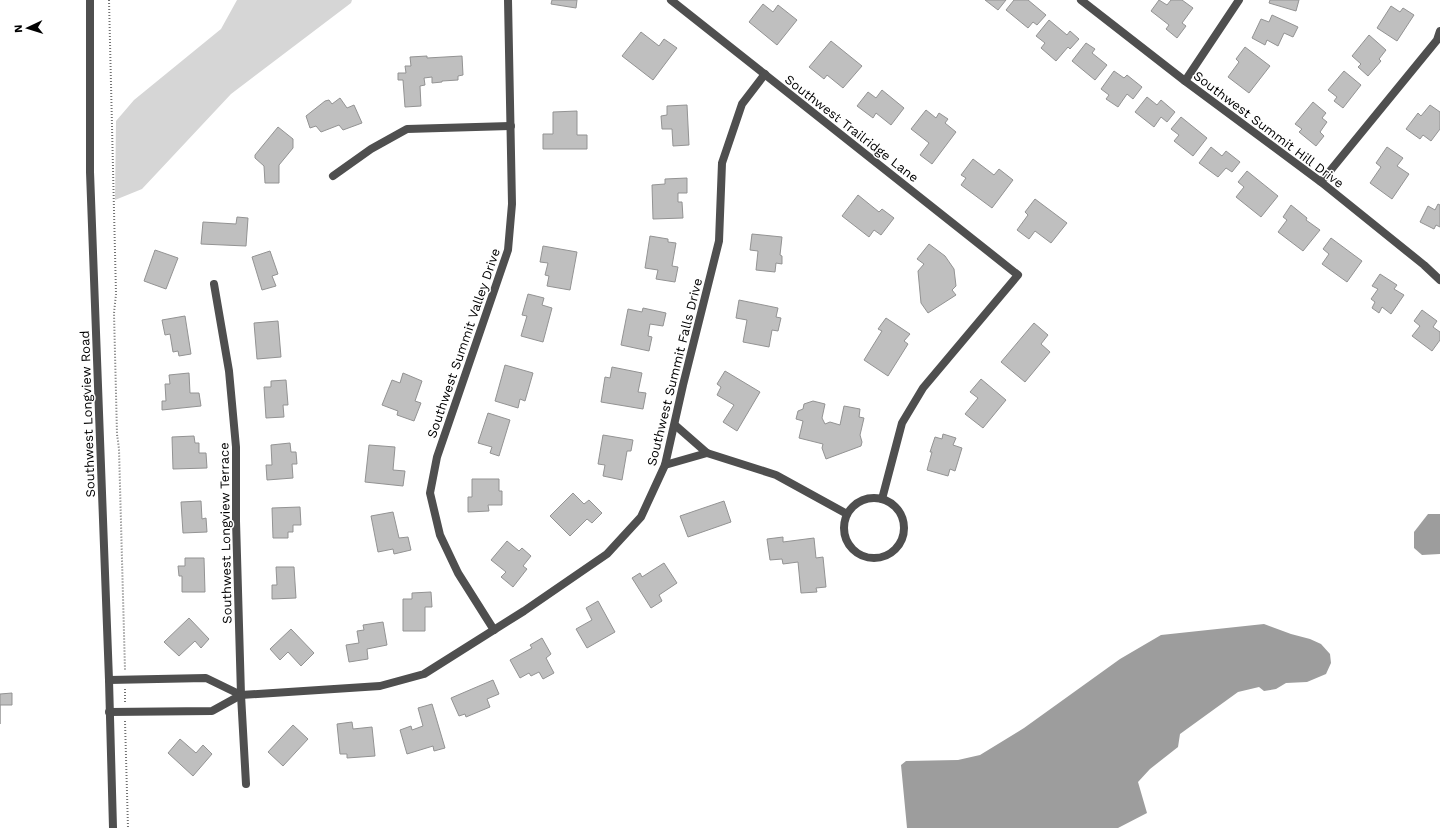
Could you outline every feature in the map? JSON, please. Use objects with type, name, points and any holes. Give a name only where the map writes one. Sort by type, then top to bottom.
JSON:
[{"type":"street","name":"Southwest Longview Road","points":[[90,0],[90,172],[113,828]]},
{"type":"street","name":"Southwest Summit Valley Drive","points":[[494,630],[458,573],[440,535],[430,493],[437,456],[508,250],[512,204],[508,0]]},
{"type":"street","name":"Southwest Trailridge Lane","points":[[671,0],[1018,275],[923,388],[902,423],[882,499]]},
{"type":"street","name":"Southwest Summit Hill Drive","points":[[1081,0],[1184,81],[1321,182],[1424,265],[1440,280]]},
{"type":"street","points":[[1184,81],[1239,0]]},
{"type":"street","points":[[1321,182],[1437,40],[1440,31]]},
{"type":"street","name":"Southwest Summit Falls Drive","points":[[109,712],[212,711],[241,695],[380,686],[424,674],[494,630],[607,554],[641,517],[665,465],[683,385],[719,241],[722,163],[742,104],[765,74]]},
{"type":"street","points":[[333,176],[371,149],[407,129],[511,126]]},
{"type":"street","name":"Southwest Longview Terrace","points":[[214,284],[229,371],[236,447],[236,521],[241,695],[246,784]]},
{"type":"street","points":[[675,425],[707,453],[776,475],[847,514]]},
{"type":"street","points":[[665,465],[707,453]]},
{"type":"street","points":[[869,498],[882,499],[898,510],[904,529],[902,538],[897,547],[890,553],[881,557],[871,558],[858,553],[848,542],[844,524],[847,514],[851,508],[862,500],[869,498]]},
{"type":"street","name":"Southwest Summit Falls Drive","points":[[109,680],[206,678],[241,695]]},
{"type":"path","points":[[109,0],[116,294],[114,336],[117,434],[119,449],[128,828]]},
{"type":"shaded area","points":[[237,0],[352,0],[351,3],[231,94],[142,189],[115,200],[116,121],[134,100],[221,29]]},
{"type":"shaded area","points":[[1428,514],[1440,514],[1440,554],[1422,555],[1414,548],[1414,532]]},
{"type":"shaded area","points":[[1264,624],[1321,644],[1330,654],[1331,663],[1326,674],[1307,682],[1286,683],[1276,689],[1264,691],[1259,687],[1238,692],[1180,734],[1178,747],[1150,769],[1138,782],[1147,813],[1118,828],[907,828],[901,765],[906,761],[958,760],[980,755],[1024,728],[1120,659],[1161,635]]},
{"type":"building","points":[[552,0],[577,0],[576,8],[551,4]]},
{"type":"building","points":[[985,0],[1006,0],[998,10]]},
{"type":"building","points":[[1014,0],[1028,0],[1046,15],[1037,25],[1033,22],[1028,28],[1006,10]]},
{"type":"building","points":[[1159,0],[1167,5],[1171,0],[1182,0],[1193,8],[1182,23],[1186,26],[1177,38],[1166,29],[1169,25],[1151,11]]},
{"type":"building","points":[[1270,0],[1299,0],[1296,11],[1269,3]]},
{"type":"building","points":[[763,4],[773,12],[778,5],[797,20],[777,45],[749,22]]},
{"type":"building","points":[[1391,6],[1400,12],[1403,8],[1414,15],[1397,41],[1377,28]]},
{"type":"building","points":[[1272,15],[1298,27],[1293,37],[1284,33],[1278,46],[1267,40],[1265,45],[1252,38],[1261,19],[1269,22]]},
{"type":"building","points":[[1049,20],[1067,35],[1070,31],[1079,39],[1070,49],[1068,47],[1056,61],[1041,48],[1045,43],[1036,36]]},
{"type":"building","points":[[641,32],[659,46],[664,39],[677,48],[653,80],[622,56]]},
{"type":"building","points":[[1369,35],[1386,50],[1379,59],[1381,61],[1368,76],[1358,67],[1361,64],[1352,56]]},
{"type":"building","points":[[831,41],[862,66],[843,88],[827,75],[824,79],[809,67]]},
{"type":"building","points":[[1086,43],[1095,49],[1092,53],[1107,65],[1095,80],[1072,61]]},
{"type":"building","points":[[1245,47],[1270,66],[1249,93],[1228,77],[1239,62],[1236,59]]},
{"type":"building","points":[[427,56],[427,58],[462,56],[463,75],[458,76],[458,80],[432,83],[432,77],[424,78],[425,85],[420,86],[421,106],[405,107],[403,80],[398,80],[398,73],[406,73],[405,66],[411,66],[410,57]]},
{"type":"building","points":[[1114,71],[1124,78],[1127,75],[1142,87],[1133,99],[1127,94],[1118,107],[1106,99],[1109,95],[1101,89]]},
{"type":"building","points":[[1344,71],[1361,85],[1343,108],[1334,101],[1337,97],[1328,90]]},
{"type":"building","points":[[882,90],[904,108],[891,125],[876,113],[873,118],[857,106],[868,92],[876,98]]},
{"type":"building","points":[[1147,97],[1157,105],[1161,100],[1175,112],[1167,122],[1161,117],[1154,127],[1135,112]]},
{"type":"building","points":[[340,98],[347,108],[354,105],[362,123],[343,130],[339,125],[321,132],[316,126],[310,128],[306,116],[325,101],[329,100],[332,104]]},
{"type":"building","points":[[1313,102],[1326,113],[1322,118],[1327,122],[1320,132],[1324,136],[1316,146],[1299,132],[1302,129],[1295,124]]},
{"type":"building","points":[[687,105],[689,145],[673,146],[672,129],[662,129],[661,116],[667,115],[667,106]]},
{"type":"building","points":[[1430,105],[1440,112],[1440,129],[1431,141],[1423,135],[1420,139],[1406,129],[1418,113],[1421,116]]},
{"type":"building","points":[[926,110],[936,118],[939,113],[948,119],[945,123],[956,132],[932,164],[920,155],[929,143],[911,129]]},
{"type":"building","points":[[577,111],[577,135],[587,135],[587,149],[543,149],[543,134],[553,134],[553,112]]},
{"type":"building","points":[[1181,117],[1207,138],[1193,156],[1174,141],[1179,135],[1171,129]]},
{"type":"building","points":[[278,127],[293,139],[293,148],[279,165],[279,183],[265,183],[264,166],[255,158],[255,155]]},
{"type":"building","points":[[1211,147],[1222,156],[1226,151],[1240,162],[1232,172],[1226,168],[1218,177],[1199,163]]},
{"type":"building","points":[[1387,147],[1403,158],[1397,166],[1409,174],[1392,199],[1370,183],[1381,167],[1376,163]]},
{"type":"building","points":[[973,159],[994,175],[999,169],[1013,180],[992,208],[961,185],[966,178],[961,175]]},
{"type":"building","points":[[1247,171],[1278,196],[1261,217],[1236,197],[1244,187],[1238,182]]},
{"type":"building","points":[[687,178],[687,193],[678,193],[678,202],[682,202],[683,218],[653,219],[652,185],[665,184],[665,179]]},
{"type":"building","points":[[858,195],[879,212],[882,209],[894,218],[881,235],[874,230],[869,237],[842,216]]},
{"type":"building","points":[[1035,199],[1067,223],[1051,243],[1035,231],[1029,239],[1017,230],[1028,215],[1025,212]]},
{"type":"building","points":[[1438,204],[1440,205],[1440,227],[1436,225],[1434,229],[1420,222],[1428,206],[1435,210]]},
{"type":"building","points":[[1291,205],[1307,218],[1306,220],[1320,230],[1303,251],[1278,232],[1287,220],[1283,217]]},
{"type":"building","points":[[237,217],[248,218],[246,246],[201,244],[203,222],[236,224]]},
{"type":"building","points":[[752,234],[782,237],[780,255],[782,256],[782,264],[776,263],[775,272],[756,270],[758,251],[750,250]]},
{"type":"building","points":[[650,236],[668,239],[668,242],[676,243],[672,266],[678,267],[675,282],[656,279],[658,270],[645,268]]},
{"type":"building","points":[[1331,238],[1362,261],[1347,282],[1322,264],[1329,254],[1323,249]]},
{"type":"building","points":[[929,244],[945,256],[954,269],[956,286],[952,290],[956,295],[928,313],[921,303],[918,271],[924,264],[917,259]]},
{"type":"building","points":[[543,246],[577,252],[570,290],[547,286],[549,276],[545,275],[548,263],[540,262]]},
{"type":"building","points":[[155,250],[178,258],[166,289],[144,281]]},
{"type":"building","points":[[270,251],[278,274],[272,276],[276,286],[262,290],[252,257]]},
{"type":"building","points":[[1380,274],[1397,285],[1394,289],[1404,295],[1391,314],[1382,307],[1379,313],[1372,308],[1375,302],[1371,299],[1378,289],[1372,286]]},
{"type":"building","points":[[528,294],[544,298],[542,305],[552,308],[543,342],[521,336],[527,316],[522,315]]},
{"type":"building","points":[[739,300],[778,308],[776,317],[781,318],[778,331],[772,330],[769,347],[743,342],[747,320],[736,318]]},
{"type":"building","points":[[643,308],[666,313],[663,326],[650,324],[648,336],[652,337],[649,351],[621,345],[628,309],[642,312]]},
{"type":"building","points":[[1422,310],[1437,321],[1433,327],[1440,332],[1440,340],[1432,351],[1412,336],[1420,326],[1414,321]]},
{"type":"building","points":[[185,316],[191,354],[179,356],[178,351],[173,352],[170,334],[165,335],[162,320]]},
{"type":"building","points":[[886,318],[910,334],[904,341],[908,344],[888,376],[864,360],[882,331],[878,329]]},
{"type":"building","points":[[278,321],[281,357],[257,359],[254,323]]},
{"type":"building","points":[[1034,323],[1048,335],[1041,344],[1050,352],[1025,382],[1001,362]]},
{"type":"building","points":[[505,365],[533,373],[525,401],[520,399],[518,408],[495,401]]},
{"type":"building","points":[[612,367],[642,373],[638,392],[646,393],[643,409],[601,402],[605,377],[610,378]]},
{"type":"building","points":[[725,371],[760,392],[737,431],[723,422],[734,405],[717,395],[721,387],[717,384]]},
{"type":"building","points":[[189,373],[190,393],[199,393],[201,406],[162,410],[162,401],[166,401],[165,384],[170,384],[169,375]]},
{"type":"building","points":[[403,373],[422,381],[415,401],[421,403],[414,421],[397,415],[398,411],[382,405],[392,380],[400,383]]},
{"type":"building","points":[[981,379],[1006,400],[983,428],[965,414],[978,398],[970,392]]},
{"type":"building","points":[[286,380],[288,405],[283,405],[284,417],[266,418],[264,387],[271,387],[271,381]]},
{"type":"building","points":[[813,401],[825,404],[822,418],[825,424],[830,422],[840,425],[844,406],[860,409],[859,417],[864,418],[860,435],[862,442],[861,446],[826,459],[822,448],[823,444],[799,438],[803,421],[796,419],[798,411],[803,409],[804,404]]},
{"type":"building","points":[[488,413],[510,420],[499,456],[490,453],[492,447],[478,443]]},
{"type":"building","points":[[943,434],[956,438],[953,445],[962,448],[955,471],[950,469],[948,476],[927,470],[932,452],[930,452],[935,437],[942,439]]},
{"type":"building","points":[[603,435],[633,440],[631,451],[627,451],[622,480],[603,476],[605,465],[598,464]]},
{"type":"building","points":[[194,436],[195,443],[199,443],[199,453],[206,453],[207,468],[173,469],[172,437]]},
{"type":"building","points":[[290,443],[291,452],[296,452],[297,464],[292,464],[293,478],[267,480],[266,465],[272,465],[271,445]]},
{"type":"building","points":[[369,445],[395,447],[393,470],[405,471],[403,486],[365,482]]},
{"type":"building","points":[[472,479],[499,479],[499,491],[502,491],[502,505],[488,505],[489,511],[468,512],[468,497],[472,497]]},
{"type":"building","points":[[573,493],[584,504],[589,500],[602,513],[592,523],[587,519],[570,536],[550,516]]},
{"type":"building","points":[[201,501],[202,519],[206,518],[207,532],[183,533],[181,502]]},
{"type":"building","points":[[724,501],[731,522],[688,537],[680,516]]},
{"type":"building","points":[[300,507],[301,525],[293,525],[293,532],[288,532],[288,538],[273,538],[272,508]]},
{"type":"building","points":[[393,512],[399,538],[408,537],[411,550],[394,554],[393,549],[378,552],[371,516]]},
{"type":"building","points":[[783,537],[783,542],[814,538],[816,558],[823,557],[826,587],[816,588],[817,592],[801,593],[798,562],[783,564],[782,559],[770,560],[767,539]]},
{"type":"building","points":[[507,541],[519,551],[522,548],[531,556],[523,566],[527,569],[513,587],[501,577],[506,572],[491,560]]},
{"type":"building","points":[[185,558],[204,558],[205,592],[182,592],[182,576],[179,576],[178,566],[185,566]]},
{"type":"building","points":[[664,563],[677,583],[659,595],[662,601],[651,608],[632,578],[640,573],[642,577]]},
{"type":"building","points":[[276,567],[294,567],[296,598],[272,599],[272,585],[277,585]]},
{"type":"building","points":[[431,592],[432,607],[425,607],[425,631],[403,631],[403,599],[412,599],[412,593]]},
{"type":"building","points":[[598,601],[615,632],[587,648],[576,629],[592,620],[586,608]]},
{"type":"building","points":[[189,618],[209,639],[201,648],[195,641],[179,656],[164,642]]},
{"type":"building","points":[[383,622],[387,645],[367,649],[368,659],[349,662],[346,645],[359,643],[357,631],[364,630],[363,625]]},
{"type":"building","points":[[291,629],[314,653],[301,666],[288,652],[280,660],[270,649]]},
{"type":"building","points":[[542,638],[551,654],[546,658],[554,673],[543,679],[539,672],[531,676],[529,673],[520,678],[510,660],[532,648],[530,645]]},
{"type":"building","points":[[493,680],[499,694],[487,699],[490,707],[466,717],[465,714],[459,716],[451,698]]},
{"type":"building","points":[[12,693],[12,705],[0,705],[0,694]]},
{"type":"building","points":[[432,704],[445,748],[434,751],[433,746],[407,754],[400,730],[411,726],[412,730],[423,726],[418,708]]},
{"type":"building","points":[[352,722],[353,729],[372,727],[375,756],[347,758],[347,754],[340,754],[337,724]]},
{"type":"building","points":[[293,725],[308,739],[283,766],[268,752]]},
{"type":"building","points":[[180,739],[196,753],[203,745],[212,754],[193,776],[168,753]]}]
